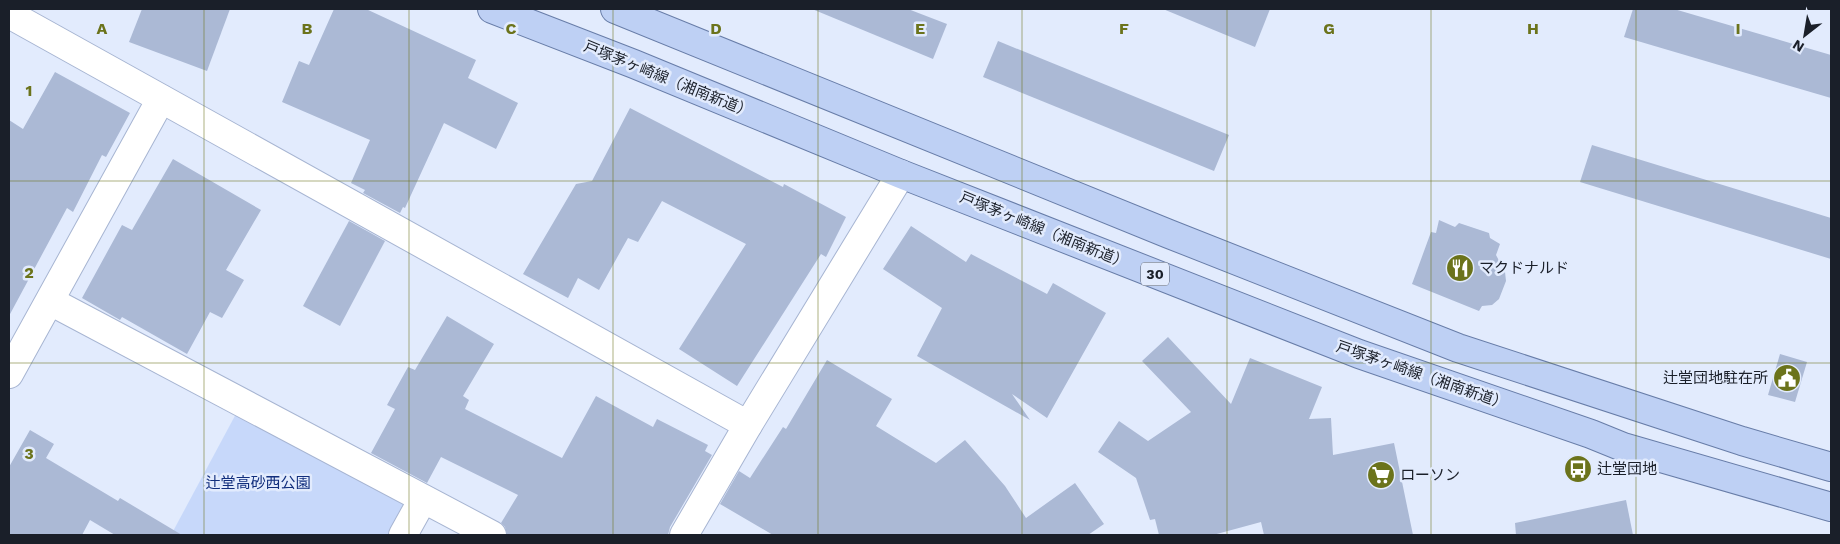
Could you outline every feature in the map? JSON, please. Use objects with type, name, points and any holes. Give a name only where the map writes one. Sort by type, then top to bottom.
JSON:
[{"type":"main road","name":"戸塚茅ヶ崎線（湘南新道）","points":[[492,9],[634,64],[901,174],[1359,354],[1591,434],[1623,447],[1831,506]]},
{"type":"main road","points":[[615,9],[1169,234],[1458,348],[1676,420],[1831,467]]},
{"type":"street","points":[[9,14],[748,425]]},
{"type":"street","points":[[9,374],[161,99]]},
{"type":"street","points":[[684,535],[748,425],[901,174]]},
{"type":"street","points":[[50,301],[492,535]]},
{"type":"street","points":[[403,535],[423,499]]},
{"type":"green space","name":"辻堂高砂西公園","points":[[237,412],[407,504],[390,535],[171,535]]},
{"type":"building","points":[[142,9],[230,9],[207,71],[129,42]]},
{"type":"building","points":[[334,9],[366,9],[476,60],[468,78],[518,103],[496,149],[444,123],[405,208],[403,207],[400,213],[363,193],[365,190],[351,183],[370,140],[282,102],[299,61],[309,65]]},
{"type":"building","points":[[812,9],[908,9],[947,24],[933,59]]},
{"type":"building","points":[[1163,9],[1270,9],[1255,47]]},
{"type":"building","points":[[1633,9],[1674,9],[1831,55],[1831,98],[1624,37]]},
{"type":"building","points":[[998,41],[1229,135],[1214,171],[983,77]]},
{"type":"building","points":[[55,72],[130,113],[106,157],[102,155],[73,212],[67,208],[9,316],[9,120],[23,129]]},
{"type":"building","points":[[630,108],[783,187],[784,184],[846,217],[826,257],[821,254],[737,386],[679,349],[746,244],[662,201],[638,242],[628,238],[599,290],[578,278],[568,298],[523,274],[576,184],[592,181]]},
{"type":"building","points":[[1592,145],[1831,218],[1831,259],[1580,182]]},
{"type":"building","points":[[173,159],[261,210],[226,270],[244,280],[222,318],[210,312],[187,354],[122,317],[120,320],[82,298],[122,225],[132,230]]},
{"type":"building","name":"マクドナルド","points":[[1439,220],[1455,227],[1459,223],[1489,233],[1490,238],[1500,244],[1496,255],[1505,272],[1506,281],[1499,299],[1492,305],[1482,306],[1479,311],[1412,284],[1431,232],[1436,233]]},
{"type":"building","points":[[349,221],[385,241],[340,326],[303,306]]},
{"type":"building","points":[[911,226],[966,262],[971,254],[1047,294],[1053,283],[1106,313],[1047,418],[1012,394],[1030,420],[917,356],[942,308],[883,269]]},
{"type":"building","points":[[447,316],[494,344],[463,396],[469,400],[465,409],[562,458],[596,396],[653,427],[657,419],[708,445],[705,451],[712,455],[670,527],[668,535],[507,535],[505,527],[501,523],[518,495],[441,457],[427,483],[371,453],[395,409],[387,405],[408,367],[415,370]]},
{"type":"building","points":[[1168,337],[1231,404],[1250,358],[1322,387],[1309,419],[1331,418],[1333,455],[1394,443],[1413,535],[1264,535],[1261,522],[1213,535],[1159,535],[1155,519],[1150,520],[1136,478],[1098,452],[1119,421],[1148,441],[1191,412],[1142,361]]},
{"type":"building","name":"辻堂団地駐在所","points":[[1780,354],[1807,362],[1795,402],[1768,395]]},
{"type":"building","points":[[827,360],[892,399],[876,426],[936,463],[965,440],[1005,486],[1026,518],[1075,483],[1104,524],[1088,535],[773,535],[720,504],[739,471],[750,478],[783,427],[786,429]]},
{"type":"building","points":[[30,430],[54,444],[46,458],[118,501],[120,498],[182,535],[115,535],[90,520],[82,535],[9,535],[9,467]]},
{"type":"building","points":[[1626,500],[1633,535],[1516,535],[1515,523]]},
{"type":"place","name":"マクドナルド","points":[[1460,268]]},
{"type":"place","name":"辻堂団地駐在所","points":[[1787,378]]},
{"type":"place","name":"辻堂団地","points":[[1578,469]]},
{"type":"place","name":"ローソン","points":[[1381,475]]}]
